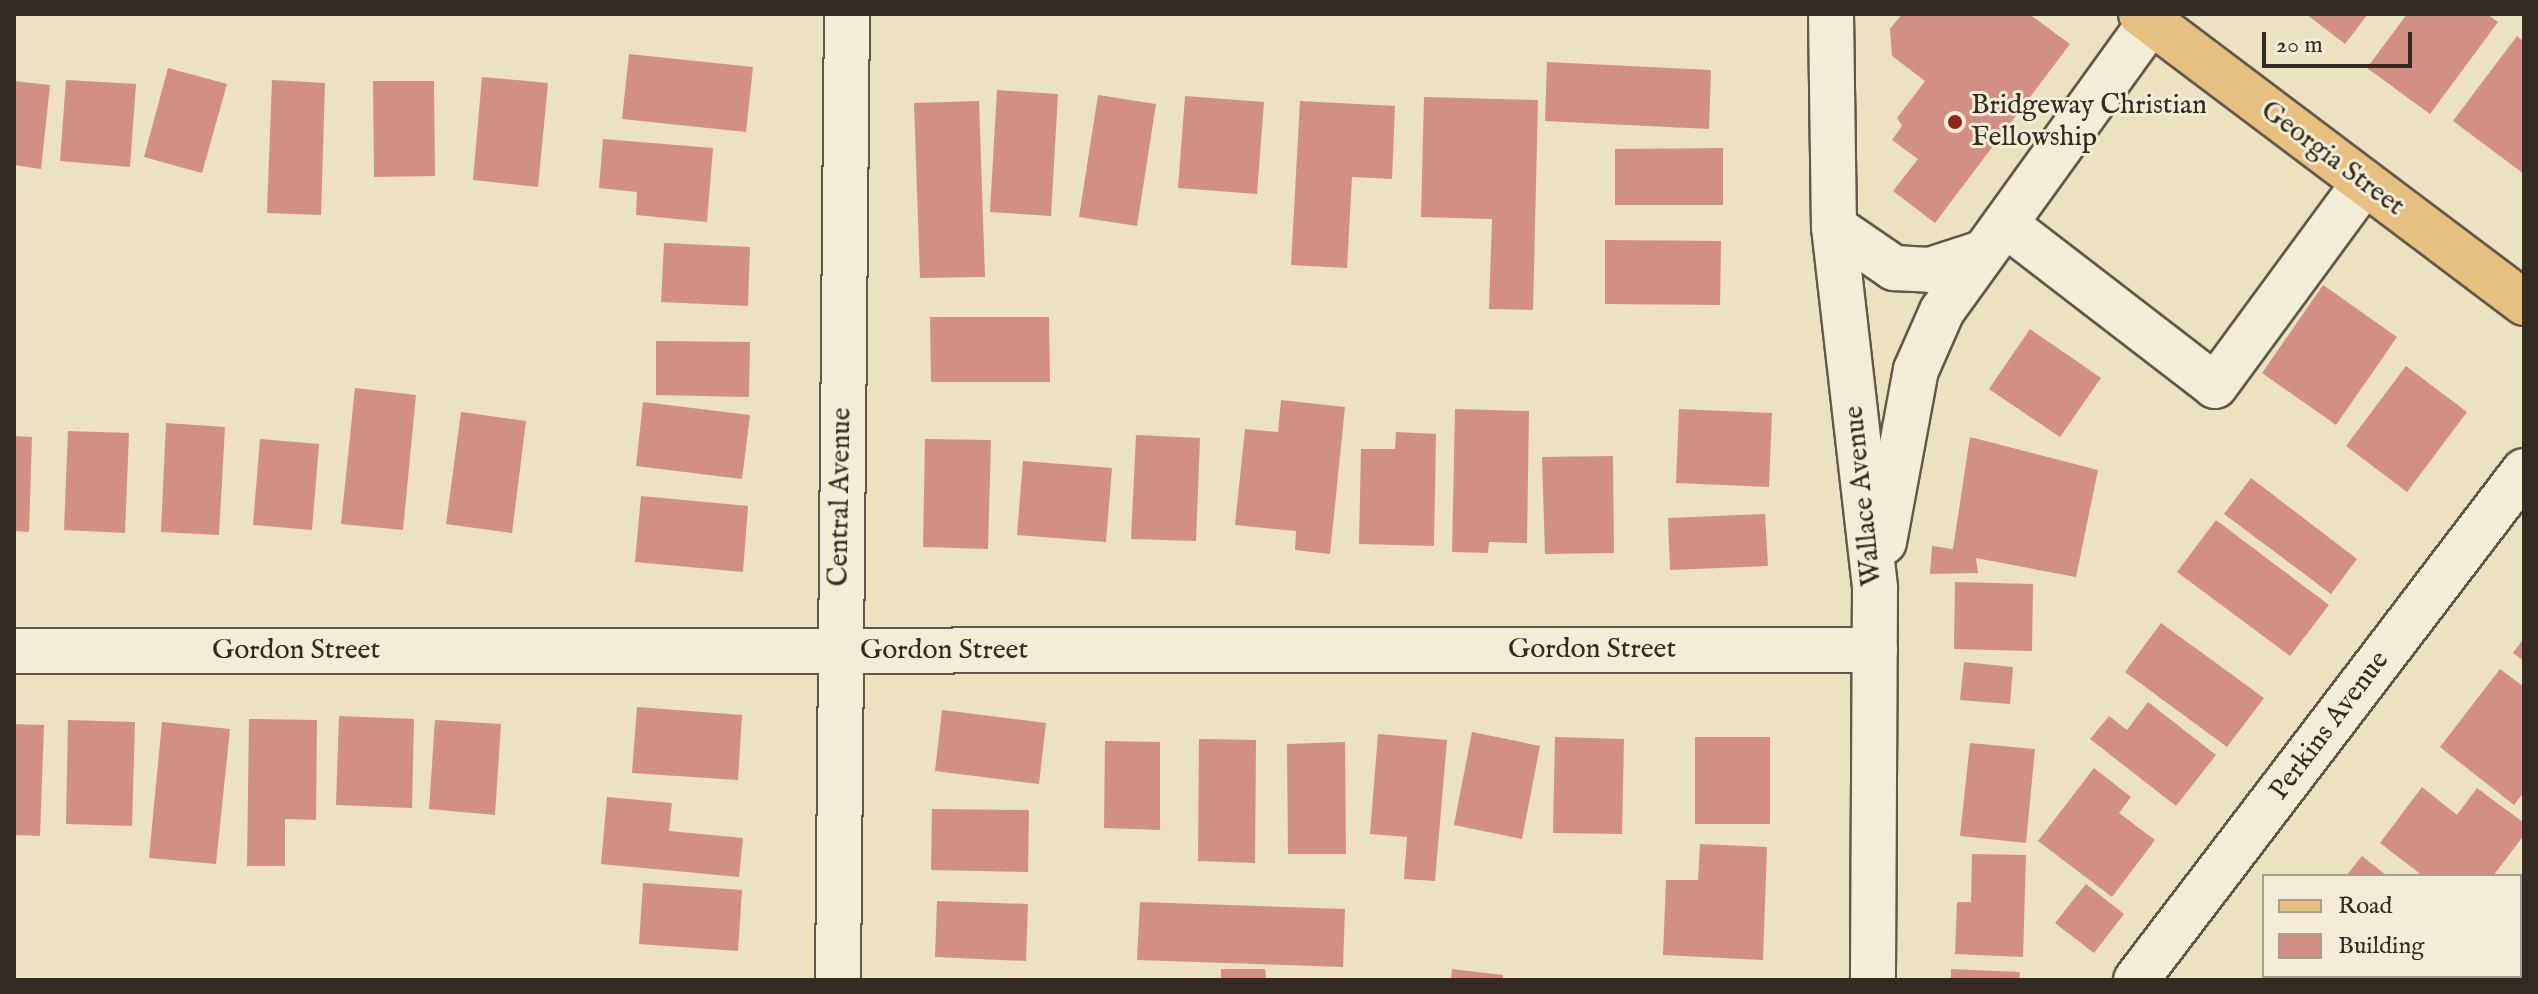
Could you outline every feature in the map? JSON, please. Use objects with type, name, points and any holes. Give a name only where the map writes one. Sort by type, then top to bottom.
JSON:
[{"type":"main road","name":"Georgia Street","points":[[2149,16],[2524,303]]},
{"type":"street","name":"Central Avenue","points":[[838,980],[847,14]]},
{"type":"street","name":"Wallace Avenue","points":[[1831,14],[1834,227],[1875,588],[1873,980]]},
{"type":"street","points":[[1875,588],[1916,370],[1942,311],[2149,16]]},
{"type":"street","points":[[1993,239],[2215,386],[2364,183]]},
{"type":"street","points":[[1834,227],[1894,268],[1930,270],[1993,239]]},
{"type":"street","name":"Perkins Avenue","points":[[2136,980],[2524,471]]},
{"type":"street","name":"Gordon Street","points":[[14,651],[1875,650]]},
{"type":"building","name":"Bridgeway Christian Fellowship","points":[[1902,14],[2029,14],[2070,44],[1935,223],[1893,191],[1918,159],[1892,140],[1902,126],[1897,118],[1925,81],[1892,56],[1890,29]]},
{"type":"building","points":[[2306,14],[2368,14],[2345,44]]},
{"type":"building","points":[[2407,14],[2487,14],[2498,22],[2430,114],[2367,68]]},
{"type":"building","points":[[2517,36],[2524,42],[2524,174],[2453,121]]},
{"type":"building","points":[[629,54],[753,67],[746,132],[622,119]]},
{"type":"building","points":[[1547,62],[1711,70],[1709,129],[1545,121]]},
{"type":"building","points":[[168,68],[227,84],[202,173],[144,157]]},
{"type":"building","points":[[482,77],[548,83],[538,187],[473,180]]},
{"type":"building","points":[[66,80],[136,84],[130,167],[60,161]]},
{"type":"building","points":[[272,80],[325,83],[321,215],[267,213]]},
{"type":"building","points":[[14,81],[50,85],[41,169],[14,165]]},
{"type":"building","points":[[373,81],[434,81],[435,176],[374,177]]},
{"type":"building","points":[[997,90],[1058,94],[1051,216],[990,212]]},
{"type":"building","points":[[1098,95],[1156,104],[1137,226],[1079,217]]},
{"type":"building","points":[[1185,96],[1264,102],[1257,194],[1178,188]]},
{"type":"building","points":[[1424,97],[1538,100],[1533,310],[1489,309],[1492,219],[1421,217]]},
{"type":"building","points":[[979,101],[985,277],[920,278],[914,103]]},
{"type":"building","points":[[1300,101],[1395,106],[1392,179],[1352,177],[1347,268],[1291,265]]},
{"type":"building","points":[[603,139],[713,148],[707,222],[636,215],[637,192],[599,188]]},
{"type":"building","points":[[1723,148],[1723,205],[1615,205],[1615,149]]},
{"type":"building","points":[[1605,240],[1721,241],[1720,305],[1605,304]]},
{"type":"building","points":[[664,243],[750,247],[748,306],[661,302]]},
{"type":"building","points":[[2323,285],[2397,337],[2336,425],[2262,373]]},
{"type":"building","points":[[930,317],[1049,317],[1050,382],[931,382]]},
{"type":"building","points":[[2030,329],[2101,378],[2060,437],[1989,389]]},
{"type":"building","points":[[656,341],[750,342],[749,397],[656,395]]},
{"type":"building","points":[[2406,366],[2467,412],[2407,492],[2346,446]]},
{"type":"building","points":[[355,388],[416,395],[403,530],[341,524]]},
{"type":"building","points":[[1281,400],[1345,407],[1330,554],[1295,550],[1296,531],[1235,525],[1245,429],[1278,432]]},
{"type":"building","points":[[643,402],[750,415],[742,479],[636,466]]},
{"type":"building","points":[[1455,409],[1529,411],[1527,543],[1489,542],[1488,553],[1452,552]]},
{"type":"building","points":[[1679,409],[1772,413],[1769,487],[1676,483]]},
{"type":"building","points":[[461,412],[526,421],[512,533],[446,524]]},
{"type":"building","points":[[166,423],[225,427],[219,535],[161,532]]},
{"type":"building","points":[[68,431],[129,433],[125,533],[64,530]]},
{"type":"building","points":[[1396,432],[1436,434],[1434,546],[1359,544],[1361,449],[1395,449]]},
{"type":"building","points":[[1136,435],[1200,438],[1196,541],[1131,539]]},
{"type":"building","points":[[14,436],[32,437],[29,532],[14,531]]},
{"type":"building","points":[[1970,437],[2098,470],[2076,577],[1976,558],[1978,573],[1930,574],[1932,546],[1953,549]]},
{"type":"building","points":[[260,439],[319,444],[312,530],[253,525]]},
{"type":"building","points":[[925,439],[991,440],[988,549],[923,547]]},
{"type":"building","points":[[1613,456],[1614,553],[1545,554],[1542,457]]},
{"type":"building","points":[[1023,461],[1112,468],[1106,542],[1017,535]]},
{"type":"building","points":[[2251,478],[2357,559],[2331,594],[2224,514]]},
{"type":"building","points":[[641,496],[748,506],[743,572],[635,562]]},
{"type":"building","points":[[1765,514],[1768,566],[1670,570],[1668,518]]},
{"type":"building","points":[[2216,520],[2329,605],[2290,656],[2177,572]]},
{"type":"building","points":[[1955,582],[2033,584],[2032,651],[1954,649]]},
{"type":"building","points":[[2161,623],[2264,698],[2227,747],[2125,672]]},
{"type":"building","points":[[2524,638],[2524,661],[2513,653]]},
{"type":"building","points":[[1964,662],[2013,667],[2010,704],[1960,700]]},
{"type":"building","points":[[2500,669],[2524,687],[2524,792],[2514,805],[2440,747]]},
{"type":"building","points":[[2148,702],[2216,755],[2176,806],[2090,739],[2109,716],[2127,730]]},
{"type":"building","points":[[637,707],[742,715],[738,780],[632,773]]},
{"type":"building","points":[[942,710],[1046,723],[1039,784],[935,771]]},
{"type":"building","points":[[339,716],[414,719],[412,808],[336,805]]},
{"type":"building","points":[[249,719],[317,720],[316,820],[285,819],[285,866],[247,866]]},
{"type":"building","points":[[68,720],[135,722],[132,826],[66,824]]},
{"type":"building","points":[[435,720],[501,724],[495,815],[429,809]]},
{"type":"building","points":[[162,722],[230,729],[216,864],[149,858]]},
{"type":"building","points":[[14,724],[44,725],[40,836],[14,835]]},
{"type":"building","points":[[1472,732],[1540,746],[1522,839],[1454,825]]},
{"type":"building","points":[[1378,734],[1447,740],[1435,881],[1404,879],[1407,837],[1370,834]]},
{"type":"building","points":[[1555,737],[1624,739],[1622,834],[1553,833]]},
{"type":"building","points":[[1695,737],[1770,737],[1770,824],[1695,824]]},
{"type":"building","points":[[1199,739],[1256,740],[1255,863],[1198,861]]},
{"type":"building","points":[[1105,741],[1160,742],[1160,830],[1104,828]]},
{"type":"building","points":[[1345,742],[1346,854],[1288,854],[1287,744]]},
{"type":"building","points":[[1970,743],[2035,749],[2026,843],[1960,836]]},
{"type":"building","points":[[2094,768],[2131,797],[2119,813],[2155,840],[2112,897],[2038,841]]},
{"type":"building","points":[[2422,787],[2457,815],[2477,788],[2524,823],[2524,835],[2495,874],[2420,874],[2380,843]]},
{"type":"building","points":[[607,797],[672,803],[669,831],[743,838],[739,877],[601,864]]},
{"type":"building","points":[[932,809],[1029,810],[1028,872],[931,870]]},
{"type":"building","points":[[1700,844],[1767,847],[1763,960],[1663,955],[1666,880],[1698,880]]},
{"type":"building","points":[[1972,854],[2026,855],[2023,957],[1955,954],[1957,902],[1971,902]]},
{"type":"building","points":[[2362,856],[2384,874],[2348,874]]},
{"type":"building","points":[[643,883],[742,890],[738,951],[639,944]]},
{"type":"building","points":[[2086,884],[2124,914],[2094,953],[2055,923]]},
{"type":"building","points":[[937,901],[1028,904],[1026,961],[935,957]]},
{"type":"building","points":[[1140,902],[1345,909],[1343,967],[1137,960]]},
{"type":"building","points":[[1221,969],[1265,969],[1266,980],[1221,980]]},
{"type":"building","points":[[1452,969],[1503,975],[1503,980],[1451,980]]},
{"type":"building","points":[[1951,969],[2020,972],[2019,980],[1951,980]]},
{"type":"building","points":[[2354,978],[2357,980],[2300,980]]},
{"type":"place","name":"Bridgeway Christian Fellowship","points":[[1955,122]]}]
